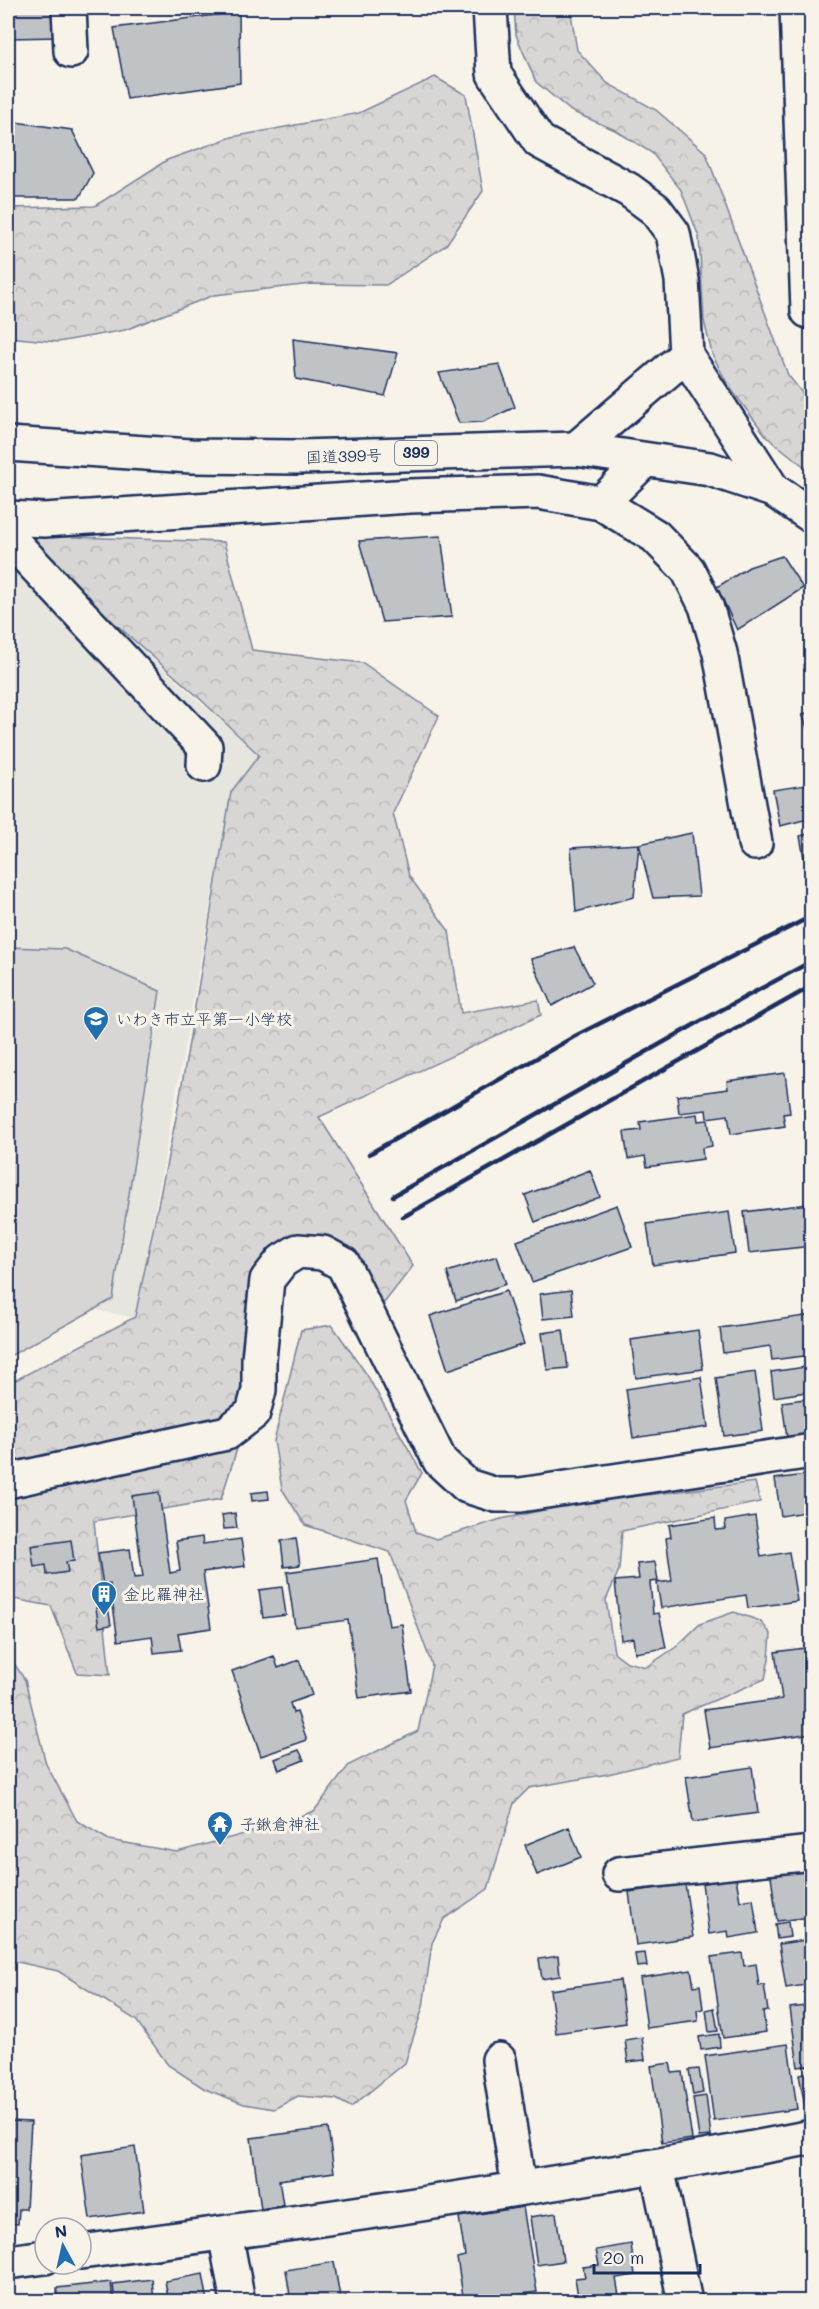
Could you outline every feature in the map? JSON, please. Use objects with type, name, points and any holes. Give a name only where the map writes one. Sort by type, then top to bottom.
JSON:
[{"type":"main road","points":[[69,8],[71,51]]},
{"type":"main road","points":[[490,8],[494,74],[539,141],[629,190],[655,209],[672,233],[682,280],[686,355],[773,490]]},
{"type":"main road","points":[[797,8],[808,311]]},
{"type":"main road","points":[[576,449],[686,355]]},
{"type":"main road","name":"国道399号","points":[[8,444],[191,456],[300,457],[576,449],[710,469],[773,490],[812,516]]},
{"type":"main road","points":[[601,503],[645,460]]},
{"type":"main road","points":[[8,518],[44,520],[410,496],[538,492],[601,503],[655,536],[688,570],[706,606],[720,653],[755,843]]},
{"type":"main road","points":[[8,537],[204,747],[204,765]]},
{"type":"main road","points":[[8,1481],[227,1433],[253,1413],[259,1390],[259,1359],[267,1281],[282,1261],[298,1251],[323,1253],[343,1264],[440,1461],[467,1486],[496,1495],[520,1495],[812,1451]]},
{"type":"main road","points":[[619,1874],[812,1853]]},
{"type":"main road","points":[[499,2060],[519,2188]]},
{"type":"main road","points":[[93,2250],[225,2233],[657,2167],[812,2137]]},
{"type":"main road","points":[[657,2167],[685,2301]]},
{"type":"main road","points":[[225,2233],[238,2301]]},
{"type":"main road","points":[[8,2262],[33,2259]]},
{"type":"shaded area","name":"いわき市立平第一小学校","points":[[8,534],[15,535],[259,755],[231,792],[135,1318],[8,1292]]},
{"type":"green space","points":[[514,8],[570,8],[577,50],[607,83],[656,110],[706,153],[788,375],[811,404],[811,472],[767,437],[728,385],[712,354],[704,321],[699,237],[681,190],[652,153],[615,130],[571,111],[536,82],[516,35]]},
{"type":"green space","points":[[435,77],[466,95],[483,191],[446,245],[386,285],[312,284],[214,295],[125,330],[58,342],[8,337],[8,208],[95,206],[167,160],[232,137],[359,113]]},
{"type":"green space","points":[[15,535],[224,542],[252,650],[363,663],[439,716],[393,813],[409,876],[449,931],[461,1013],[538,1000],[541,1015],[319,1117],[413,1266],[384,1303],[318,1243],[261,1297],[271,1343],[221,1499],[94,1521],[110,1675],[77,1673],[51,1606],[8,1598],[8,1379],[14,1381],[135,1317],[178,1108],[231,792],[259,755],[196,695]]},
{"type":"green space","points":[[8,947],[65,949],[160,991],[113,1299],[8,1357]]},
{"type":"green space","points":[[332,1325],[367,1375],[422,1473],[406,1500],[416,1532],[436,1539],[501,1519],[573,1504],[755,1482],[760,1502],[622,1531],[619,1570],[606,1600],[614,1652],[627,1662],[646,1667],[676,1647],[700,1624],[734,1612],[760,1621],[771,1634],[765,1679],[682,1714],[678,1757],[608,1774],[529,1788],[514,1803],[488,1889],[444,1919],[432,1943],[423,2007],[405,2063],[351,2107],[336,2099],[298,2096],[274,2109],[244,2104],[205,2089],[168,2065],[136,2020],[58,1971],[8,1960],[8,1654],[25,1680],[46,1764],[77,1821],[109,1840],[177,1852],[267,1828],[314,1811],[349,1765],[418,1731],[432,1665],[390,1552],[305,1525],[282,1489],[274,1441],[301,1330]]},
{"type":"building","points":[[8,8],[59,8],[60,37],[8,38]]},
{"type":"building","points":[[239,12],[240,83],[127,99],[114,28]]},
{"type":"building","points":[[8,121],[72,130],[93,173],[79,198],[8,198]]},
{"type":"building","points":[[293,339],[398,353],[385,396],[296,379]]},
{"type":"building","points":[[499,364],[515,407],[483,422],[459,423],[439,373]]},
{"type":"building","points":[[441,536],[452,617],[382,622],[359,541]]},
{"type":"building","points":[[782,556],[803,588],[737,630],[717,587],[749,567]]},
{"type":"building","points":[[812,712],[812,741],[802,714]]},
{"type":"building","points":[[8,766],[16,767],[8,861]]},
{"type":"building","points":[[812,784],[812,818],[780,826],[773,790]]},
{"type":"building","points":[[692,833],[699,896],[653,898],[639,844]]},
{"type":"building","points":[[812,833],[812,857],[804,858],[800,836]]},
{"type":"building","points":[[639,844],[634,897],[576,912],[571,848]]},
{"type":"building","points":[[574,947],[593,983],[552,1006],[531,959]]},
{"type":"building","points":[[785,1073],[790,1113],[783,1114],[785,1126],[731,1134],[728,1115],[707,1118],[706,1110],[679,1113],[677,1096],[728,1089],[727,1081]]},
{"type":"building","points":[[697,1114],[698,1121],[708,1120],[712,1146],[702,1148],[703,1159],[647,1167],[645,1156],[628,1159],[624,1132],[641,1130],[640,1122]]},
{"type":"building","points":[[590,1170],[600,1197],[535,1222],[525,1195]]},
{"type":"building","points":[[808,1204],[812,1246],[749,1253],[744,1212]]},
{"type":"building","points":[[617,1205],[632,1247],[532,1282],[517,1241]]},
{"type":"building","points":[[729,1212],[735,1253],[653,1265],[647,1224]]},
{"type":"building","points":[[497,1256],[506,1284],[456,1301],[447,1272]]},
{"type":"building","points":[[571,1290],[574,1316],[543,1319],[540,1294]]},
{"type":"building","points":[[506,1291],[524,1344],[448,1370],[430,1316]]},
{"type":"building","points":[[812,1315],[812,1355],[772,1360],[770,1346],[723,1353],[720,1328]]},
{"type":"building","points":[[563,1330],[568,1368],[547,1370],[542,1333]]},
{"type":"building","points":[[698,1330],[703,1369],[636,1378],[631,1340]]},
{"type":"building","points":[[812,1366],[812,1391],[774,1397],[771,1372]]},
{"type":"building","points":[[755,1372],[763,1431],[724,1436],[716,1378]]},
{"type":"building","points":[[701,1377],[708,1427],[633,1438],[626,1389]]},
{"type":"building","points":[[812,1398],[812,1435],[787,1438],[782,1402]]},
{"type":"building","points":[[805,1475],[811,1511],[781,1516],[775,1479]]},
{"type":"building","points":[[268,1491],[269,1499],[252,1501],[251,1493]]},
{"type":"building","points":[[159,1492],[170,1573],[180,1571],[176,1541],[202,1537],[203,1544],[241,1539],[245,1566],[203,1572],[211,1628],[178,1633],[181,1650],[154,1653],[152,1636],[118,1641],[110,1584],[103,1585],[98,1553],[130,1549],[134,1578],[143,1577],[132,1496]]},
{"type":"building","points":[[235,1513],[237,1528],[224,1529],[222,1515]]},
{"type":"building","points":[[755,1516],[761,1557],[789,1552],[797,1601],[748,1608],[746,1595],[661,1608],[657,1583],[672,1581],[666,1538],[671,1537],[669,1525],[715,1518],[716,1530],[726,1529],[725,1521]]},
{"type":"building","points":[[296,1538],[300,1565],[284,1567],[281,1541]]},
{"type":"building","points":[[71,1540],[74,1561],[66,1562],[68,1572],[47,1575],[46,1565],[34,1567],[31,1546]]},
{"type":"building","points":[[378,1559],[389,1626],[402,1624],[411,1691],[359,1698],[348,1620],[295,1627],[287,1572]]},
{"type":"building","points":[[655,1562],[658,1581],[650,1582],[653,1614],[659,1613],[666,1648],[635,1653],[633,1638],[621,1640],[615,1581],[639,1579],[637,1564]]},
{"type":"building","points":[[282,1587],[286,1615],[263,1618],[259,1590]]},
{"type":"building","name":"金比羅神社","points":[[108,1607],[111,1625],[99,1627],[96,1608]]},
{"type":"building","points":[[812,1647],[812,1733],[710,1748],[704,1710],[782,1699],[775,1652]]},
{"type":"building","points":[[274,1656],[278,1668],[299,1660],[312,1695],[290,1703],[293,1713],[297,1712],[307,1740],[261,1756],[232,1671]]},
{"type":"building","points":[[299,1750],[304,1760],[279,1770],[275,1759]]},
{"type":"building","points":[[752,1767],[758,1813],[693,1822],[686,1777]]},
{"type":"building","points":[[569,1827],[581,1857],[537,1875],[525,1845]]},
{"type":"building","points":[[812,1863],[812,1917],[777,1921],[770,1868]]},
{"type":"building","points":[[736,1878],[740,1901],[753,1899],[758,1933],[729,1938],[728,1931],[709,1934],[702,1883]]},
{"type":"building","points":[[685,1884],[693,1937],[636,1945],[629,1892]]},
{"type":"building","points":[[788,1922],[790,1937],[777,1939],[775,1924]]},
{"type":"building","points":[[812,1939],[812,1984],[786,1988],[779,1944]]},
{"type":"building","points":[[645,1953],[647,1966],[637,1967],[635,1954]]},
{"type":"building","points":[[742,1953],[744,1966],[756,1964],[759,1986],[764,1985],[768,2011],[763,2012],[766,2032],[723,2038],[711,1957]]},
{"type":"building","points":[[558,1956],[560,1976],[542,1979],[539,1959]]},
{"type":"building","points":[[691,1970],[694,1986],[700,1985],[703,2009],[697,2010],[698,2021],[647,2028],[640,1978]]},
{"type":"building","points":[[620,1980],[626,2023],[556,2033],[550,1990]]},
{"type":"building","points":[[812,2005],[812,2065],[798,2067],[790,2008]]},
{"type":"building","points":[[714,2008],[718,2031],[709,2032],[706,2010]]},
{"type":"building","points":[[719,2034],[720,2047],[701,2050],[699,2037]]},
{"type":"building","points":[[642,2037],[645,2060],[628,2062],[625,2040]]},
{"type":"building","points":[[788,2044],[797,2109],[714,2121],[705,2056]]},
{"type":"building","points":[[670,2063],[672,2073],[682,2072],[692,2139],[662,2143],[651,2066]]},
{"type":"building","points":[[699,2069],[703,2093],[693,2095],[689,2070]]},
{"type":"building","points":[[812,2072],[812,2117],[807,2118],[799,2074]]},
{"type":"building","points":[[706,2096],[711,2136],[699,2137],[693,2098]]},
{"type":"building","points":[[8,2121],[31,2122],[26,2209],[19,2209],[18,2224],[8,2223]]},
{"type":"building","points":[[328,2128],[334,2172],[279,2180],[283,2205],[261,2209],[251,2138]]},
{"type":"building","points":[[135,2147],[144,2211],[93,2219],[93,2216],[90,2216],[81,2155]]},
{"type":"building","points":[[523,2207],[537,2292],[508,2296],[509,2302],[464,2302],[457,2258],[465,2256],[459,2217]]},
{"type":"building","points":[[556,2213],[563,2261],[537,2265],[530,2217]]},
{"type":"building","points":[[631,2244],[635,2275],[616,2278],[620,2302],[579,2302],[575,2278],[585,2277],[583,2267],[599,2265],[596,2250]]},
{"type":"building","points":[[334,2262],[340,2297],[346,2296],[347,2302],[291,2302],[286,2270]]},
{"type":"building","points":[[203,2274],[208,2302],[169,2302],[165,2281]]},
{"type":"building","points":[[152,2279],[154,2302],[115,2302],[113,2284]]},
{"type":"building","points":[[111,2282],[113,2302],[58,2302],[57,2288]]},
{"type":"railway","points":[[369,1154],[577,1035],[812,916]]},
{"type":"railway","points":[[393,1196],[699,1022],[812,961]]},
{"type":"railway","points":[[403,1217],[812,986]]},
{"type":"place","name":"いわき市立平第一小学校","points":[[96,1042]]},
{"type":"place","name":"金比羅神社","points":[[104,1617]]},
{"type":"place","name":"子鍬倉神社","points":[[220,1847]]}]
